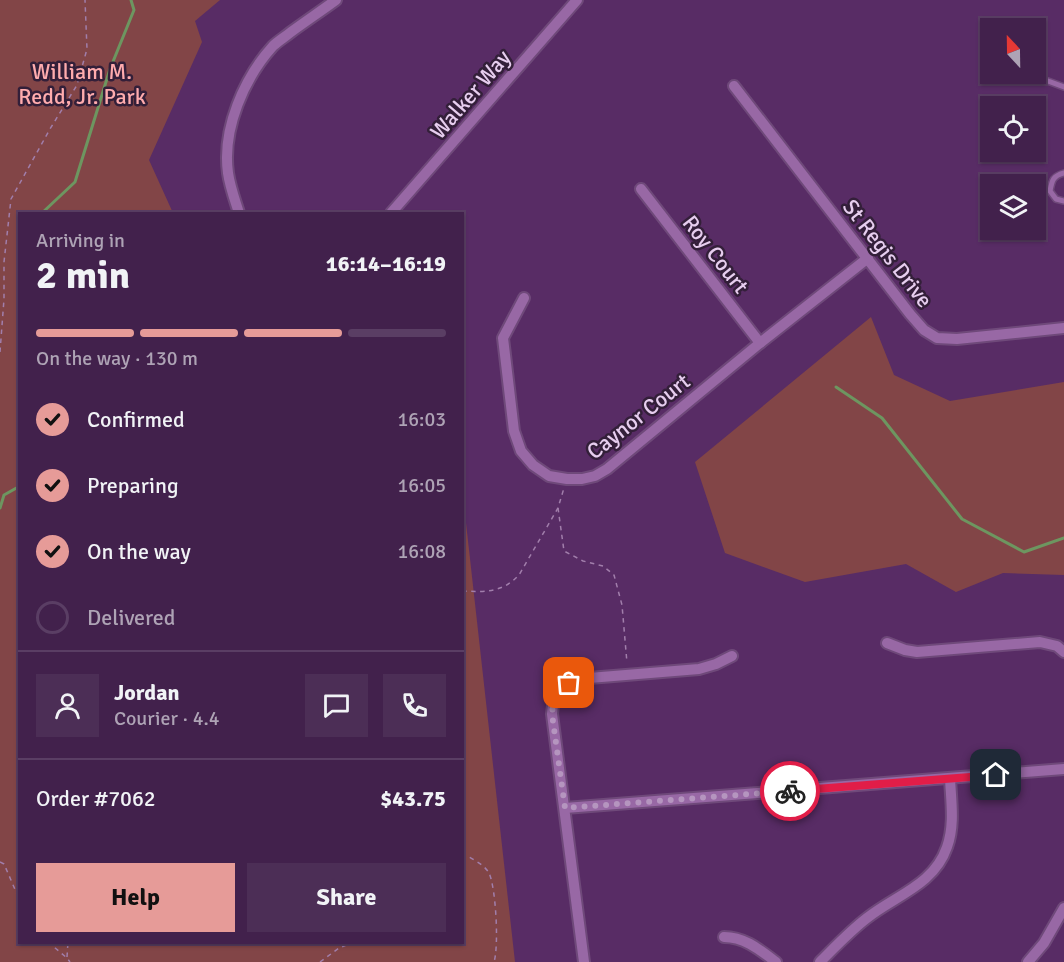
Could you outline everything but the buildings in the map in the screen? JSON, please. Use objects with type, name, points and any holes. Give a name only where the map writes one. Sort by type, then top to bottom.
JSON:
[{"type":"street","points":[[239,212],[228,171],[228,142],[242,92],[274,44],[336,0]]},
{"type":"street","name":"Walker Way","points":[[392,212],[577,0]]},
{"type":"street","name":"St Regis Drive","points":[[734,86],[924,330],[936,338],[957,339],[1064,328]]},
{"type":"street","name":"Roy Court","points":[[641,189],[760,344]]},
{"type":"street","name":"Caynor Court","points":[[524,298],[503,338],[514,431],[521,451],[533,465],[549,476],[567,479],[582,478],[594,476],[608,469],[868,258]]},
{"type":"street","points":[[887,643],[917,652],[1040,642],[1057,646],[1064,652]]},
{"type":"street","points":[[584,962],[552,714],[555,696],[561,689],[577,679],[699,669],[717,664],[732,656]]},
{"type":"street","points":[[565,808],[1064,769]]},
{"type":"street","points":[[820,962],[867,918],[917,886],[936,869],[948,846],[951,831],[950,778]]},
{"type":"street","points":[[1028,962],[1044,943],[1064,908]]},
{"type":"street","points":[[724,937],[739,938],[777,962]]},
{"type":"lane","points":[[1046,80],[1064,87]]},
{"type":"lane","points":[[1064,173],[1051,182],[1050,191],[1056,199],[1064,201]]},
{"type":"path","points":[[0,352],[4,262],[11,199],[77,85],[87,49],[86,0]]},
{"type":"path","points":[[0,264],[4,262]]},
{"type":"path","points":[[464,591],[498,590],[511,584],[519,575],[558,508],[567,479]]},
{"type":"path","points":[[558,508],[564,551],[583,561],[603,566],[614,575],[622,605],[628,674]]},
{"type":"path","points":[[464,854],[488,871],[497,929],[494,962]]},
{"type":"path","points":[[0,862],[18,897]]},
{"type":"path","points":[[50,944],[70,962]]},
{"type":"path","points":[[67,958],[68,944]]},
{"type":"path","points":[[320,962],[339,948],[349,944]]},
{"type":"green space","name":"William M. Redd, Jr. Park","points":[[0,0],[220,0],[195,21],[202,42],[149,160],[173,212],[18,212],[18,944],[464,944],[464,505],[515,962],[0,962]]},
{"type":"green space","points":[[871,317],[894,375],[950,401],[1064,382],[1064,575],[1003,573],[956,592],[906,564],[805,582],[725,553],[695,462]]},
{"type":"waterway","points":[[43,212],[75,182],[110,69],[134,10],[131,0]]},
{"type":"waterway","points":[[836,387],[882,418],[962,519],[1024,552],[1064,538]]},
{"type":"waterway","points":[[0,508],[4,495],[18,487]]},
{"type":"way so far","points":[[569,683],[555,696],[552,704],[565,808],[790,791]]},
{"type":"route","points":[[790,791],[996,775]]}]
